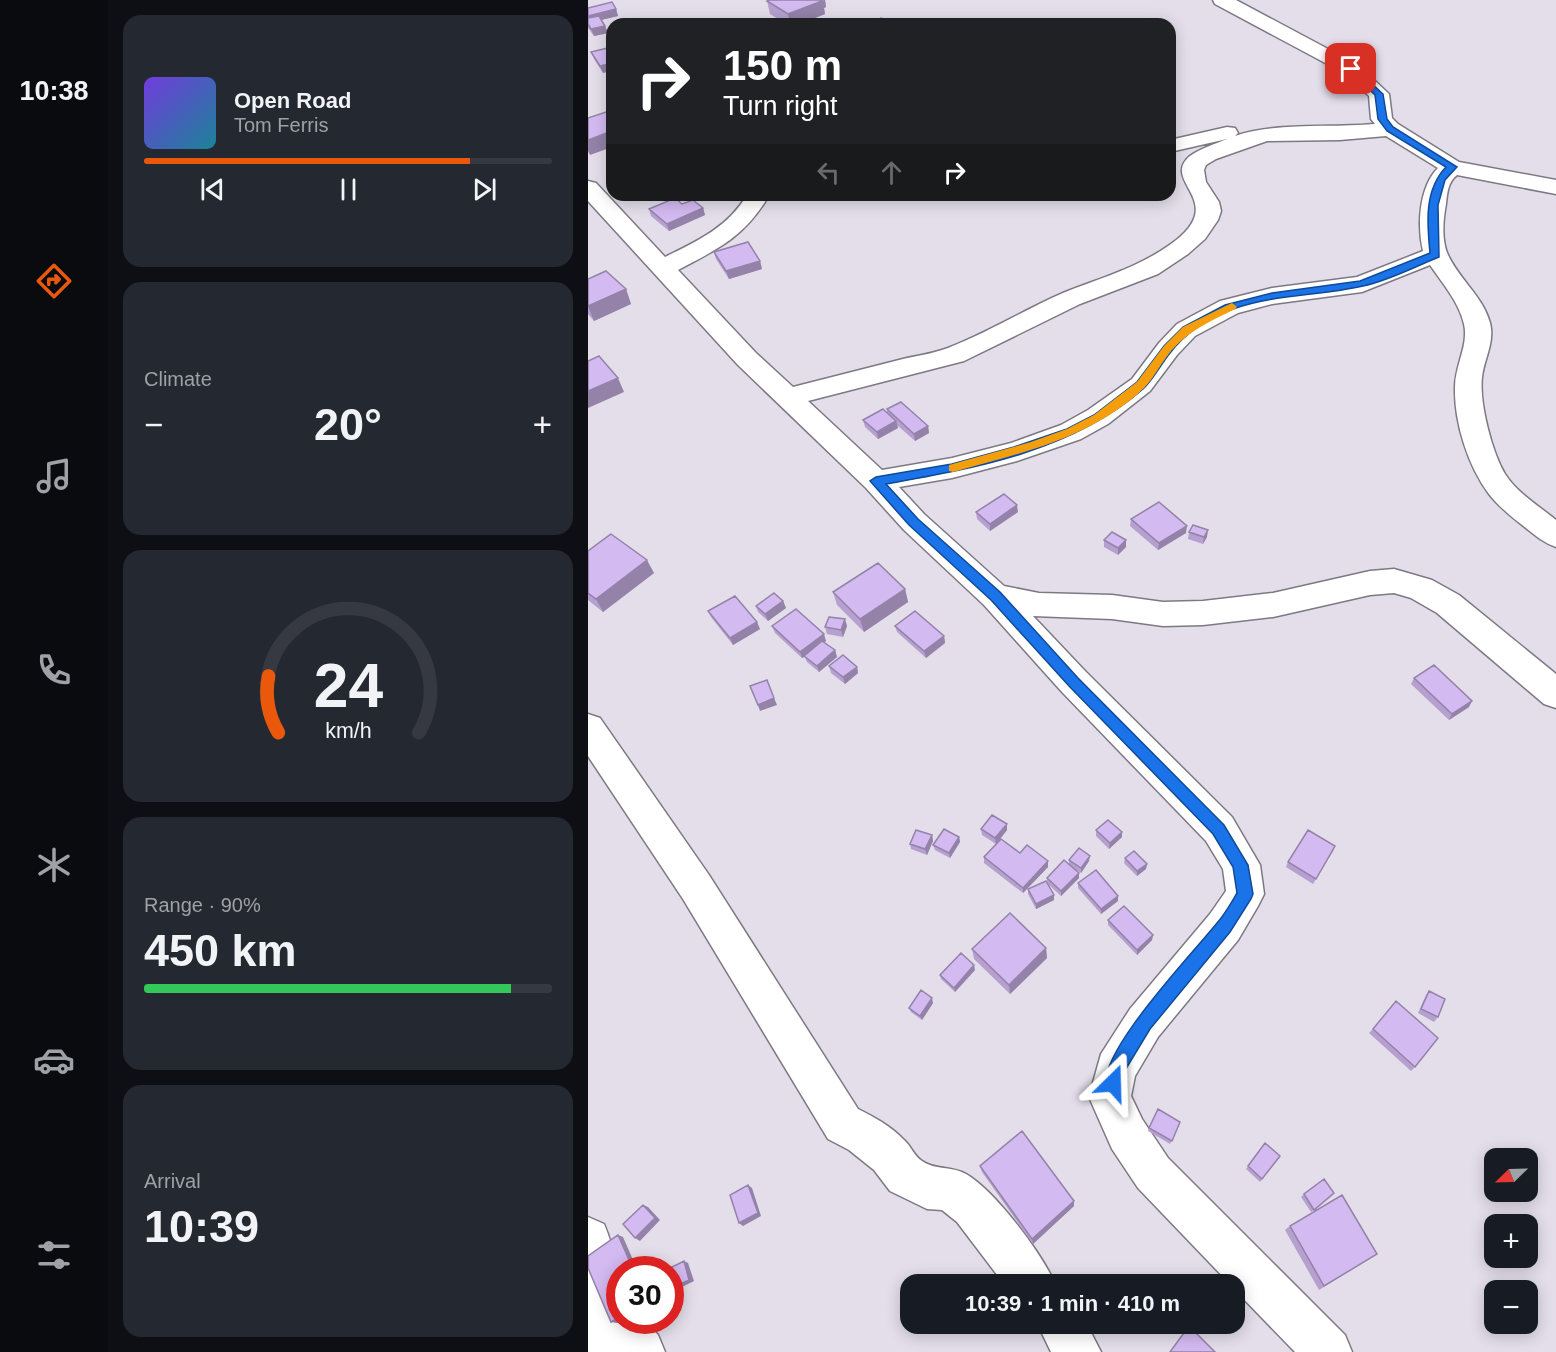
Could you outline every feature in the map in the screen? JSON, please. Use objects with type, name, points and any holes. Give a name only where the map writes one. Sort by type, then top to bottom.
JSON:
[{"type":"street","points":[[1222,0],[1351,69],[1379,94],[1382,119],[1390,129],[1452,167],[1556,187]]},
{"type":"street","points":[[1176,144],[1217,134],[1340,134],[1390,129]]},
{"type":"street","points":[[788,397],[955,355],[1071,299],[1149,269],[1180,249],[1197,234],[1206,220],[1209,211],[1208,202],[1195,182],[1193,170],[1196,162],[1208,154],[1233,144],[1267,135]]},
{"type":"street","points":[[1452,167],[1440,179],[1434,205],[1432,229],[1436,255],[1472,306],[1478,326],[1478,340],[1470,366],[1469,405],[1493,479],[1505,494],[1556,536]]},
{"type":"street","points":[[588,188],[747,359],[876,481],[914,522],[995,596],[1074,682],[1219,830],[1241,865],[1245,894],[1224,927],[1144,1023],[1116,1069],[1110,1097],[1127,1134],[1153,1173],[1328,1352]]},
{"type":"street","points":[[662,268],[704,246],[737,225],[754,201]]},
{"type":"street","points":[[876,481],[952,468],[1017,451],[1071,432],[1098,417],[1141,385],[1168,348],[1186,330],[1229,307],[1272,296],[1362,284],[1436,255]]},
{"type":"street","points":[[995,596],[1039,605],[1112,608],[1173,614],[1274,605],[1370,583],[1394,581],[1421,589],[1448,604],[1556,694]]},
{"type":"street","points":[[588,728],[696,887],[843,1124],[864,1135],[888,1155],[905,1176],[927,1187],[950,1189],[973,1206],[1024,1274]]},
{"type":"street","points":[[588,1240],[598,1302],[598,1352]]},
{"type":"street","points":[[598,1302],[641,1352]]},
{"type":"street","points":[[1066,1334],[1077,1352]]},
{"type":"building","points":[[767,1],[822,1],[788,14]]},
{"type":"building","points":[[612,2],[616,9],[588,16],[588,8]]},
{"type":"building","points":[[599,16],[605,26],[591,29],[588,18]]},
{"type":"building","points":[[606,48],[606,64],[600,66],[591,52]]},
{"type":"building","points":[[606,112],[606,133],[588,140],[588,118]]},
{"type":"building","points":[[668,201],[678,201],[682,204],[694,201],[703,208],[667,224],[649,209]]},
{"type":"building","points":[[748,242],[760,261],[726,271],[714,252]]},
{"type":"building","points":[[606,271],[626,289],[588,306],[588,279]]},
{"type":"building","points":[[599,356],[618,378],[588,391],[588,361]]},
{"type":"building","points":[[901,402],[928,426],[914,434],[887,409]]},
{"type":"building","points":[[883,409],[896,421],[877,432],[863,420]]},
{"type":"building","points":[[1004,494],[1017,505],[990,524],[976,512]]},
{"type":"building","points":[[1159,502],[1187,526],[1159,543],[1131,519]]},
{"type":"building","points":[[1193,525],[1208,530],[1204,537],[1189,532]]},
{"type":"building","points":[[1112,532],[1126,540],[1118,548],[1104,540]]},
{"type":"building","points":[[611,534],[647,560],[596,599],[588,593],[588,551]]},
{"type":"building","points":[[878,563],[905,589],[860,619],[833,592]]},
{"type":"building","points":[[774,593],[783,601],[765,614],[756,606]]},
{"type":"building","points":[[735,596],[757,622],[730,638],[708,611]]},
{"type":"building","points":[[796,609],[824,634],[800,652],[772,626]]},
{"type":"building","points":[[915,611],[944,636],[924,651],[895,626]]},
{"type":"building","points":[[829,617],[845,619],[841,630],[825,627]]},
{"type":"building","points":[[822,641],[835,650],[817,666],[804,656]]},
{"type":"building","points":[[843,655],[857,667],[843,677],[829,666]]},
{"type":"building","points":[[1434,665],[1472,701],[1452,714],[1414,678]]},
{"type":"building","points":[[767,680],[774,698],[758,705],[750,686]]},
{"type":"building","points":[[992,815],[1007,824],[995,838],[981,829]]},
{"type":"building","points":[[1108,820],[1122,832],[1110,843],[1096,830]]},
{"type":"building","points":[[944,829],[959,837],[949,853],[933,845]]},
{"type":"building","points":[[916,830],[932,835],[925,849],[910,844]]},
{"type":"building","points":[[1308,830],[1335,846],[1316,879],[1288,862]]},
{"type":"building","points":[[1001,839],[1020,853],[1027,845],[1048,861],[1023,888],[984,857]]},
{"type":"building","points":[[1079,848],[1090,856],[1081,868],[1069,860]]},
{"type":"building","points":[[1134,851],[1147,864],[1137,871],[1125,858]]},
{"type":"building","points":[[1064,860],[1079,873],[1061,891],[1047,878]]},
{"type":"building","points":[[1096,870],[1118,896],[1101,909],[1078,883]]},
{"type":"building","points":[[1046,881],[1054,895],[1036,904],[1028,889]]},
{"type":"building","points":[[1124,906],[1153,935],[1137,950],[1108,920]]},
{"type":"building","points":[[1010,913],[1046,948],[1009,985],[972,949]]},
{"type":"building","points":[[961,953],[974,965],[954,988],[940,975]]},
{"type":"building","points":[[921,990],[932,998],[920,1016],[909,1008]]},
{"type":"building","points":[[1429,991],[1445,999],[1438,1017],[1421,1009]]},
{"type":"building","points":[[1396,1001],[1438,1038],[1415,1067],[1373,1029]]},
{"type":"building","points":[[1158,1109],[1180,1122],[1172,1141],[1149,1128]]},
{"type":"building","points":[[1022,1131],[1074,1201],[1032,1239],[980,1166]]},
{"type":"building","points":[[1265,1143],[1280,1156],[1262,1179],[1248,1166]]},
{"type":"building","points":[[1324,1179],[1334,1193],[1314,1210],[1304,1194]]},
{"type":"building","points":[[748,1185],[758,1213],[739,1223],[730,1195]]},
{"type":"building","points":[[1342,1195],[1377,1254],[1324,1286],[1290,1226]]},
{"type":"building","points":[[643,1205],[655,1218],[635,1238],[623,1224]]},
{"type":"building","points":[[618,1235],[627,1256],[606,1256],[606,1310],[588,1268],[588,1256]]},
{"type":"building","points":[[684,1261],[689,1280],[684,1282]]},
{"type":"building","points":[[1183,1334],[1197,1334],[1215,1352],[1170,1352]]},
{"type":"slow traffic","points":[[953,468],[1035,445],[1071,432],[1098,417],[1141,385],[1168,348],[1186,330],[1232,307]]},
{"type":"route","points":[[1113,1083],[1116,1069],[1144,1023],[1224,927],[1245,894],[1241,865],[1219,830],[1173,781],[1074,682],[995,596],[914,522],[876,481],[952,468],[1017,451],[1071,432],[1098,417],[1141,385],[1168,348],[1186,330],[1229,307],[1272,296],[1362,284],[1436,255],[1432,229],[1434,205],[1440,179],[1452,167],[1390,129],[1382,119],[1379,94],[1351,69]]}]
